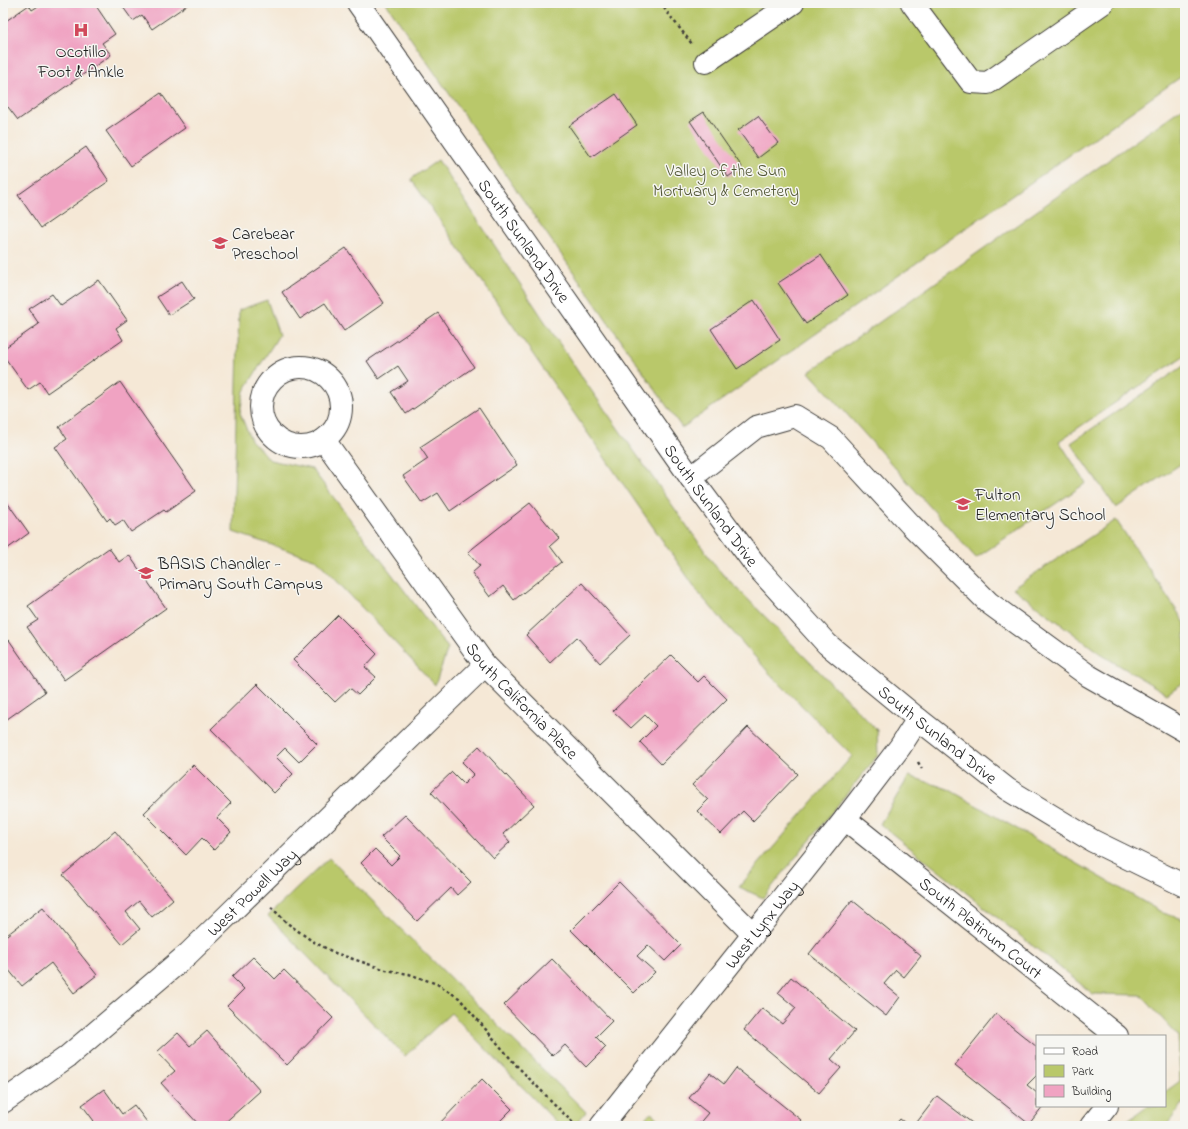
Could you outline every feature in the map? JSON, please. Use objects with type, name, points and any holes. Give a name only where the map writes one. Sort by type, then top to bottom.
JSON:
[{"type":"street","name":"South Sunland Drive","points":[[358,3],[691,478],[757,567],[827,644],[918,719],[1007,789],[1093,841],[1185,886]]},
{"type":"street","points":[[706,62],[793,3]]},
{"type":"street","points":[[912,3],[971,82],[988,83],[1103,3]]},
{"type":"street","points":[[691,478],[756,427],[796,416],[831,438],[910,524],[989,603],[1089,676],[1185,731]]},
{"type":"street","name":"South California Place","points":[[324,440],[485,665],[753,934]]},
{"type":"street","name":"West Powell Way","points":[[3,1102],[67,1057],[176,964],[485,665]]},
{"type":"street","name":"West Lynx Way","points":[[600,1126],[845,819],[900,747],[918,719]]},
{"type":"street","name":"South Platinum Court","points":[[845,819],[1116,1035]]},
{"type":"street","points":[[1091,1126],[1106,1107]]},
{"type":"path","points":[[660,3],[706,62]]},
{"type":"path","points":[[918,762],[922,769]]},
{"type":"path","points":[[254,889],[287,923],[312,941],[335,953],[386,970],[409,974],[430,982],[459,998],[516,1065],[576,1126]]},
{"type":"green space","name":"Valley of the Sun Mortuary & Cemetery","points":[[386,3],[1185,3],[1185,74],[682,428]]},
{"type":"green space","points":[[1185,106],[1185,355],[1059,441],[1086,483],[976,558],[809,372]]},
{"type":"green space","points":[[438,160],[579,373],[716,567],[877,730],[878,755],[763,898],[739,887],[852,756],[771,675],[701,596],[411,179]]},
{"type":"green space","points":[[267,300],[279,335],[244,391],[240,413],[251,440],[270,460],[312,469],[448,648],[435,685],[317,560],[233,532],[239,310]]},
{"type":"green space","points":[[1185,365],[1185,461],[1116,508],[1071,443]]},
{"type":"green space","points":[[1116,520],[1185,623],[1185,681],[1167,694],[1102,655],[1013,588]]},
{"type":"green space","points":[[909,776],[948,789],[1163,913],[1185,920],[1185,1101],[1166,1126],[1125,1126],[1125,1122],[1146,1107],[1166,1107],[1166,1091],[1180,1081],[1178,1036],[1141,995],[1093,994],[880,824]]},
{"type":"green space","points":[[329,858],[586,1112],[574,1126],[560,1126],[451,1013],[405,1056],[268,916]]},
{"type":"green space","points":[[651,1113],[668,1126],[640,1126]]},
{"type":"building","points":[[43,3],[94,3],[115,34],[102,43],[111,55],[18,120],[8,107],[3,110],[3,31],[7,29],[3,23],[29,5],[32,10]]},
{"type":"building","points":[[120,3],[190,3],[152,29],[142,15],[133,21]]},
{"type":"building","points":[[161,93],[185,128],[131,166],[106,131]]},
{"type":"building","points":[[616,94],[637,125],[591,157],[569,126]]},
{"type":"building","points":[[704,112],[742,167],[728,177],[690,121]]},
{"type":"building","points":[[758,116],[778,143],[758,158],[738,130]]},
{"type":"building","points":[[86,147],[109,181],[41,228],[18,195]]},
{"type":"building","points":[[346,248],[384,303],[344,331],[325,303],[300,319],[282,292]]},
{"type":"building","points":[[821,255],[848,295],[806,324],[778,283]]},
{"type":"building","points":[[99,280],[127,320],[116,328],[123,340],[47,393],[40,382],[28,390],[3,355],[3,349],[39,324],[29,309],[52,294],[61,306]]},
{"type":"building","points":[[182,281],[194,299],[169,315],[157,297]]},
{"type":"building","points":[[754,300],[780,340],[737,369],[711,329]]},
{"type":"building","points":[[438,313],[474,367],[406,414],[391,392],[408,381],[398,366],[379,379],[367,361]]},
{"type":"building","points":[[120,382],[196,491],[166,512],[164,510],[131,532],[123,520],[115,525],[110,518],[107,521],[55,447],[67,439],[59,427]]},
{"type":"building","points":[[479,408],[517,465],[450,511],[438,493],[422,503],[403,476],[428,459],[420,447]]},
{"type":"building","points":[[4,498],[29,533],[3,552],[3,499]]},
{"type":"building","points":[[530,503],[559,538],[550,546],[562,562],[514,600],[503,586],[490,597],[472,573],[480,566],[468,552]]},
{"type":"building","points":[[109,548],[119,562],[129,555],[166,608],[64,680],[27,627],[38,620],[28,606]]},
{"type":"building","points":[[582,583],[630,635],[600,663],[577,637],[550,662],[526,635]]},
{"type":"building","points":[[338,615],[377,654],[365,667],[376,677],[358,695],[350,688],[335,702],[293,660]]},
{"type":"building","points":[[9,640],[45,692],[3,722],[3,644]]},
{"type":"building","points":[[671,655],[698,682],[704,676],[727,699],[661,764],[640,742],[656,726],[645,715],[631,728],[613,711]]},
{"type":"building","points":[[257,684],[317,744],[299,762],[285,748],[276,757],[293,774],[274,793],[211,729]]},
{"type":"building","points":[[748,727],[798,774],[753,821],[743,811],[721,834],[697,811],[708,800],[692,785]]},
{"type":"building","points":[[479,746],[534,805],[503,834],[510,842],[493,858],[431,792],[452,772],[464,784],[474,774],[462,762]]},
{"type":"building","points":[[193,765],[231,803],[217,818],[231,832],[214,850],[202,838],[186,855],[144,813]]},
{"type":"building","points":[[405,815],[471,882],[457,895],[451,888],[417,921],[361,863],[375,849],[391,865],[400,856],[381,837]]},
{"type":"building","points":[[115,831],[173,899],[152,917],[139,901],[126,912],[140,929],[122,944],[63,875]]},
{"type":"building","points":[[619,882],[681,945],[665,961],[648,945],[637,956],[655,972],[634,993],[571,930]]},
{"type":"building","points":[[852,900],[921,956],[904,977],[896,970],[884,984],[900,997],[886,1016],[809,954]]},
{"type":"building","points":[[43,907],[97,975],[74,993],[51,963],[22,986],[3,963],[3,938]]},
{"type":"building","points":[[253,957],[275,979],[284,970],[333,1018],[287,1065],[227,1006],[244,989],[232,977]]},
{"type":"building","points":[[552,959],[612,1021],[596,1037],[606,1047],[586,1067],[565,1045],[553,1056],[504,1005]]},
{"type":"building","points":[[791,977],[855,1031],[831,1059],[841,1068],[819,1093],[744,1030],[762,1008],[782,1024],[796,1008],[778,993]]},
{"type":"building","points":[[996,1014],[1036,1046],[1036,1076],[1027,1085],[1036,1092],[1036,1107],[1042,1107],[1029,1124],[955,1065]]},
{"type":"building","points":[[207,1031],[260,1091],[221,1126],[200,1126],[161,1083],[175,1071],[157,1052],[178,1033],[190,1046]]},
{"type":"building","points":[[736,1068],[801,1120],[796,1126],[697,1126],[708,1113],[689,1098],[710,1073],[724,1084]]},
{"type":"building","points":[[482,1079],[512,1109],[499,1122],[503,1126],[437,1126]]},
{"type":"building","points":[[104,1089],[122,1114],[134,1105],[150,1126],[88,1126],[94,1121],[82,1105]]},
{"type":"building","points":[[937,1096],[976,1126],[914,1126]]},
{"type":"building","points":[[900,1119],[909,1126],[894,1126]]},
{"type":"place","name":"Ocotillo Foot & Ankle","points":[[81,30]]},
{"type":"place","name":"Carebear Preschool","points":[[220,243]]},
{"type":"place","name":"Fulton Elementary School","points":[[963,504]]},
{"type":"place","name":"BASIS Chandler - Primary South Campus","points":[[146,573]]}]
